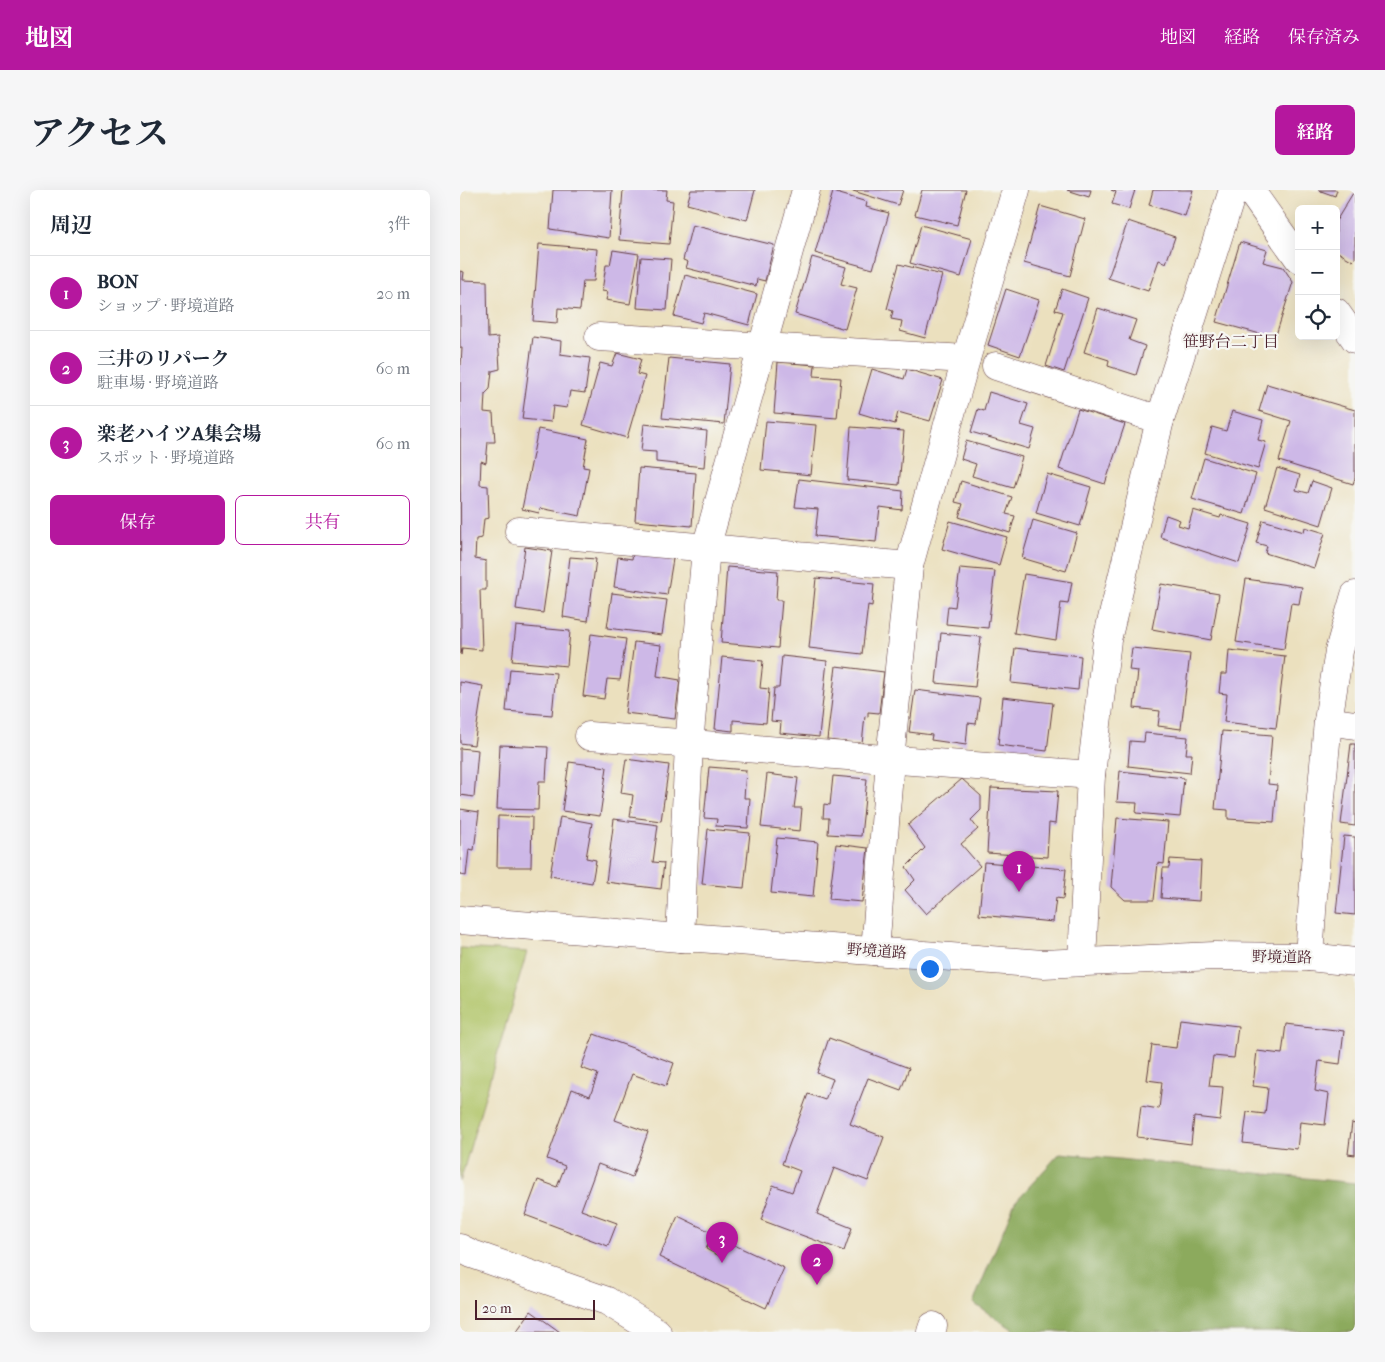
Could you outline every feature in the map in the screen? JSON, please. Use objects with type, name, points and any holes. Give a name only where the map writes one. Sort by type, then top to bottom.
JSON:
[{"type":"street","points":[[680,938],[690,745],[706,548],[806,190]]},
{"type":"street","points":[[876,951],[890,760],[909,566],[966,360],[1016,190]]},
{"type":"street","points":[[1082,961],[1091,775],[1107,640],[1160,420],[1233,190]]},
{"type":"street","points":[[1250,190],[1295,253]]},
{"type":"street","points":[[1340,318],[1355,339]]},
{"type":"street","points":[[599,337],[966,360]]},
{"type":"street","points":[[996,366],[1160,420]]},
{"type":"street","points":[[519,531],[909,566]]},
{"type":"street","points":[[1309,957],[1328,721],[1339,651],[1355,595]]},
{"type":"street","points":[[1328,721],[1355,725]]},
{"type":"street","points":[[589,736],[1091,775]]},
{"type":"street","name":"野境道路","points":[[460,920],[1043,964],[1214,956],[1309,957],[1355,962]]},
{"type":"street","points":[[460,1248],[472,1254],[607,1301],[657,1332]]},
{"type":"green space","points":[[460,948],[527,952],[460,1182]]},
{"type":"green space","points":[[1060,1153],[1355,1183],[1355,1332],[1017,1332],[973,1303],[1015,1202]]},
{"type":"building","points":[[553,190],[612,190],[609,238],[550,229]]},
{"type":"building","points":[[623,190],[667,190],[666,200],[673,201],[669,244],[619,240]]},
{"type":"building","points":[[691,190],[755,190],[747,220],[687,204]]},
{"type":"building","points":[[850,190],[903,190],[898,205]]},
{"type":"building","points":[[922,190],[966,190],[957,225],[915,215]]},
{"type":"building","points":[[1067,190],[1091,190],[1089,197]]},
{"type":"building","points":[[1111,190],[1135,190],[1129,209],[1112,204],[1116,192]]},
{"type":"building","points":[[1153,190],[1193,190],[1185,216],[1149,205]]},
{"type":"building","points":[[1318,190],[1337,190],[1335,196]]},
{"type":"building","points":[[833,192],[867,202],[866,207],[889,213],[873,269],[815,253]]},
{"type":"building","points":[[1353,193],[1355,195],[1355,259],[1353,261],[1340,253],[1340,214]]},
{"type":"building","points":[[1040,206],[1085,219],[1070,276],[1024,263]]},
{"type":"building","points":[[1128,221],[1175,237],[1166,263],[1159,260],[1148,291],[1108,278]]},
{"type":"building","points":[[692,225],[774,245],[765,281],[757,279],[756,286],[686,268],[688,262],[683,260]]},
{"type":"building","points":[[921,225],[972,239],[961,277],[910,263]]},
{"type":"building","points":[[1240,242],[1267,250],[1263,262],[1283,267],[1293,282],[1275,338],[1216,322]]},
{"type":"building","points":[[539,244],[597,249],[594,281],[583,281],[580,310],[558,308],[557,323],[533,321]]},
{"type":"building","points":[[613,250],[639,254],[630,304],[606,300],[608,292],[602,291],[606,265],[610,265]]},
{"type":"building","points":[[641,257],[671,259],[667,310],[637,308]]},
{"type":"building","points":[[812,257],[846,267],[841,284],[857,288],[845,329],[795,314]]},
{"type":"building","points":[[899,264],[942,275],[925,338],[900,331],[902,321],[891,319],[893,311],[887,309]]},
{"type":"building","points":[[460,271],[464,272],[463,280],[487,281],[488,338],[498,337],[500,369],[492,371],[490,389],[485,394],[484,412],[493,413],[495,442],[488,442],[486,463],[481,461],[480,485],[488,486],[489,518],[484,519],[482,538],[476,539],[475,559],[486,561],[486,590],[480,590],[482,650],[462,648],[461,655],[460,365],[462,348],[460,348]]},
{"type":"building","points":[[685,275],[757,294],[749,325],[704,313],[701,323],[674,316]]},
{"type":"building","points":[[1006,289],[1039,300],[1020,356],[988,345]]},
{"type":"building","points":[[1062,289],[1088,298],[1064,372],[1046,366],[1063,312],[1055,310]]},
{"type":"building","points":[[1098,308],[1136,320],[1129,340],[1145,346],[1136,375],[1108,366],[1109,360],[1084,352]]},
{"type":"building","points":[[533,337],[561,341],[560,354],[590,358],[585,393],[570,391],[567,408],[553,406],[551,422],[522,419]]},
{"type":"building","points":[[617,353],[641,359],[637,374],[645,376],[627,438],[583,425],[600,363],[612,366]]},
{"type":"building","points":[[669,358],[730,364],[724,424],[662,418]]},
{"type":"building","points":[[778,362],[815,365],[814,376],[841,378],[837,418],[774,413]]},
{"type":"building","points":[[872,369],[904,379],[907,369],[943,380],[930,421],[898,412],[895,424],[859,413]]},
{"type":"building","points":[[1267,384],[1355,410],[1355,478],[1353,484],[1279,461],[1291,421],[1259,411]]},
{"type":"building","points":[[989,392],[1028,404],[1021,425],[1035,429],[1029,449],[971,432],[978,409],[984,411]]},
{"type":"building","points":[[1078,409],[1125,424],[1105,484],[1059,469]]},
{"type":"building","points":[[1232,411],[1263,420],[1258,440],[1266,442],[1258,469],[1205,453],[1212,427],[1226,431]]},
{"type":"building","points":[[766,421],[816,425],[811,475],[761,470]]},
{"type":"building","points":[[644,424],[707,431],[704,467],[656,462],[656,452],[641,451]]},
{"type":"building","points":[[851,427],[904,431],[899,485],[847,480]]},
{"type":"building","points":[[538,429],[588,439],[583,467],[589,468],[580,516],[540,508],[539,513],[522,509]]},
{"type":"building","points":[[966,441],[1022,457],[1013,488],[972,476],[976,464],[961,459]]},
{"type":"building","points":[[1204,458],[1256,474],[1244,514],[1192,499]]},
{"type":"building","points":[[639,468],[696,473],[692,526],[635,521]]},
{"type":"building","points":[[1277,468],[1300,475],[1296,490],[1308,493],[1312,481],[1332,488],[1321,525],[1265,507]]},
{"type":"building","points":[[1047,474],[1091,487],[1080,526],[1036,513]]},
{"type":"building","points":[[799,479],[903,491],[902,510],[880,507],[876,542],[815,536],[818,509],[795,507]]},
{"type":"building","points":[[961,481],[1012,497],[1006,514],[1015,516],[1010,533],[959,517],[963,504],[955,502]]},
{"type":"building","points":[[1193,510],[1220,518],[1221,515],[1251,524],[1239,563],[1160,537],[1166,515],[1180,520],[1178,525],[1188,528]]},
{"type":"building","points":[[1033,520],[1077,533],[1066,571],[1022,558]]},
{"type":"building","points":[[1263,520],[1304,532],[1305,527],[1325,533],[1314,568],[1265,553],[1267,546],[1256,543]]},
{"type":"building","points":[[950,521],[1007,537],[999,565],[942,549]]},
{"type":"building","points":[[525,547],[552,551],[543,613],[516,609]]},
{"type":"building","points":[[633,552],[673,559],[667,595],[614,587],[618,557],[632,559]]},
{"type":"building","points":[[570,557],[596,559],[588,621],[563,617]]},
{"type":"building","points":[[727,567],[778,571],[776,600],[782,600],[778,648],[721,643]]},
{"type":"building","points":[[960,568],[995,571],[988,628],[946,624],[948,606],[955,607]]},
{"type":"building","points":[[1024,574],[1072,582],[1068,604],[1061,603],[1056,640],[1014,633]]},
{"type":"building","points":[[816,578],[874,584],[872,606],[868,605],[862,654],[809,648]]},
{"type":"building","points":[[1246,579],[1302,587],[1299,604],[1291,603],[1284,649],[1236,642]]},
{"type":"building","points":[[1161,584],[1219,594],[1211,640],[1152,629]]},
{"type":"building","points":[[612,593],[667,600],[662,635],[607,628]]},
{"type":"building","points":[[516,626],[570,631],[567,666],[512,661]]},
{"type":"building","points":[[941,633],[981,637],[975,687],[936,683]]},
{"type":"building","points":[[591,634],[626,639],[620,680],[607,679],[604,699],[583,696]]},
{"type":"building","points":[[634,642],[661,645],[657,676],[680,680],[675,719],[625,713]]},
{"type":"building","points":[[1015,648],[1081,656],[1078,690],[1011,683]]},
{"type":"building","points":[[1132,648],[1190,654],[1181,729],[1158,726],[1160,711],[1134,708],[1138,671],[1129,670]]},
{"type":"building","points":[[1229,650],[1285,656],[1276,728],[1224,722],[1227,694],[1219,693],[1221,674],[1227,674]]},
{"type":"building","points":[[782,656],[827,661],[819,737],[780,733],[781,722],[771,721],[774,688],[779,688]]},
{"type":"building","points":[[722,657],[763,661],[760,688],[769,689],[766,723],[733,720],[733,731],[715,729]]},
{"type":"building","points":[[836,666],[884,672],[879,713],[868,712],[868,717],[865,716],[862,744],[827,740]]},
{"type":"building","points":[[510,669],[556,673],[552,715],[506,711]]},
{"type":"building","points":[[460,682],[483,686],[474,745],[460,743]]},
{"type":"building","points":[[915,690],[980,698],[976,724],[968,723],[966,745],[931,740],[932,735],[909,732]]},
{"type":"building","points":[[1003,697],[1053,703],[1047,751],[998,745]]},
{"type":"building","points":[[1222,731],[1272,735],[1268,784],[1277,785],[1274,822],[1228,819],[1228,810],[1215,809]]},
{"type":"building","points":[[1145,733],[1188,737],[1186,754],[1192,754],[1190,773],[1128,766],[1130,741],[1144,742]]},
{"type":"building","points":[[1351,744],[1355,744],[1355,826],[1341,824]]},
{"type":"building","points":[[500,745],[548,747],[546,781],[539,781],[538,810],[497,809]]},
{"type":"building","points":[[460,748],[478,750],[474,797],[460,795]]},
{"type":"building","points":[[626,759],[669,765],[661,821],[630,817],[633,795],[621,793]]},
{"type":"building","points":[[569,762],[607,767],[600,816],[562,811]]},
{"type":"building","points":[[709,767],[746,770],[744,798],[750,798],[748,828],[716,826],[717,819],[704,818]]},
{"type":"building","points":[[1120,771],[1184,778],[1180,817],[1136,813],[1137,803],[1117,802]]},
{"type":"building","points":[[767,774],[798,778],[794,808],[802,808],[800,831],[761,827]]},
{"type":"building","points":[[833,776],[867,779],[861,836],[828,834],[829,818],[823,818],[824,804],[830,805]]},
{"type":"building","points":[[962,779],[981,796],[981,810],[971,820],[978,829],[961,844],[980,866],[926,914],[905,890],[915,880],[906,867],[925,848],[908,825]]},
{"type":"building","points":[[991,788],[1058,791],[1055,824],[1049,823],[1047,857],[987,853]]},
{"type":"building","points":[[460,809],[479,812],[474,850],[469,849],[466,876],[460,875]]},
{"type":"building","points":[[498,816],[532,817],[531,867],[497,867]]},
{"type":"building","points":[[560,817],[592,823],[586,858],[596,860],[592,883],[550,876]]},
{"type":"building","points":[[1117,818],[1168,822],[1164,864],[1158,863],[1154,900],[1125,900],[1111,887]]},
{"type":"building","points":[[614,819],[658,825],[653,862],[664,863],[661,889],[606,882]]},
{"type":"building","points":[[708,829],[750,833],[744,888],[702,884]]},
{"type":"building","points":[[1344,836],[1355,837],[1355,915],[1336,913]]},
{"type":"building","points":[[777,838],[818,842],[813,897],[771,893]]},
{"type":"building","points":[[836,844],[868,848],[862,902],[829,899]]},
{"type":"building","points":[[1170,859],[1201,861],[1199,901],[1161,898],[1163,868],[1169,868]]},
{"type":"building","points":[[984,862],[1066,869],[1063,899],[1056,898],[1053,922],[979,915]]},
{"type":"building","points":[[1180,1019],[1238,1026],[1234,1058],[1213,1056],[1209,1086],[1223,1087],[1220,1120],[1194,1117],[1191,1144],[1137,1137],[1141,1106],[1159,1109],[1162,1082],[1147,1080],[1152,1045],[1176,1048]]},
{"type":"building","points":[[1286,1024],[1344,1031],[1340,1064],[1319,1061],[1315,1091],[1329,1094],[1325,1125],[1300,1122],[1297,1149],[1243,1143],[1247,1112],[1265,1114],[1268,1088],[1253,1086],[1257,1051],[1282,1054]]},
{"type":"building","points":[[594,1034],[674,1063],[666,1086],[632,1074],[615,1120],[648,1132],[632,1177],[598,1164],[581,1210],[617,1223],[608,1246],[525,1215],[538,1180],[557,1187],[565,1166],[547,1159],[572,1089],[590,1096],[598,1074],[581,1068]]},
{"type":"building","points":[[829,1038],[909,1068],[901,1090],[868,1078],[850,1124],[884,1137],[868,1181],[834,1168],[817,1214],[852,1228],[844,1251],[761,1220],[773,1185],[792,1192],[800,1171],[782,1164],[808,1094],[825,1100],[833,1079],[817,1073]]},
{"type":"building","points":[[1352,1123],[1355,1124],[1355,1155],[1348,1154]]},
{"type":"building","points":[[678,1216],[713,1233],[706,1249],[723,1258],[730,1243],[784,1268],[766,1308],[659,1257]]},
{"type":"building","points":[[531,1311],[560,1332],[516,1332]]},
{"type":"place","name":"BON","points":[[1019,892]]},
{"type":"place","name":"楽老ハイツA集会場","points":[[722,1263]]},
{"type":"place","name":"三井のリパーク","points":[[817,1285]]},
{"type":"district","name":"笹野台二丁目","points":[[1231,341]]}]
